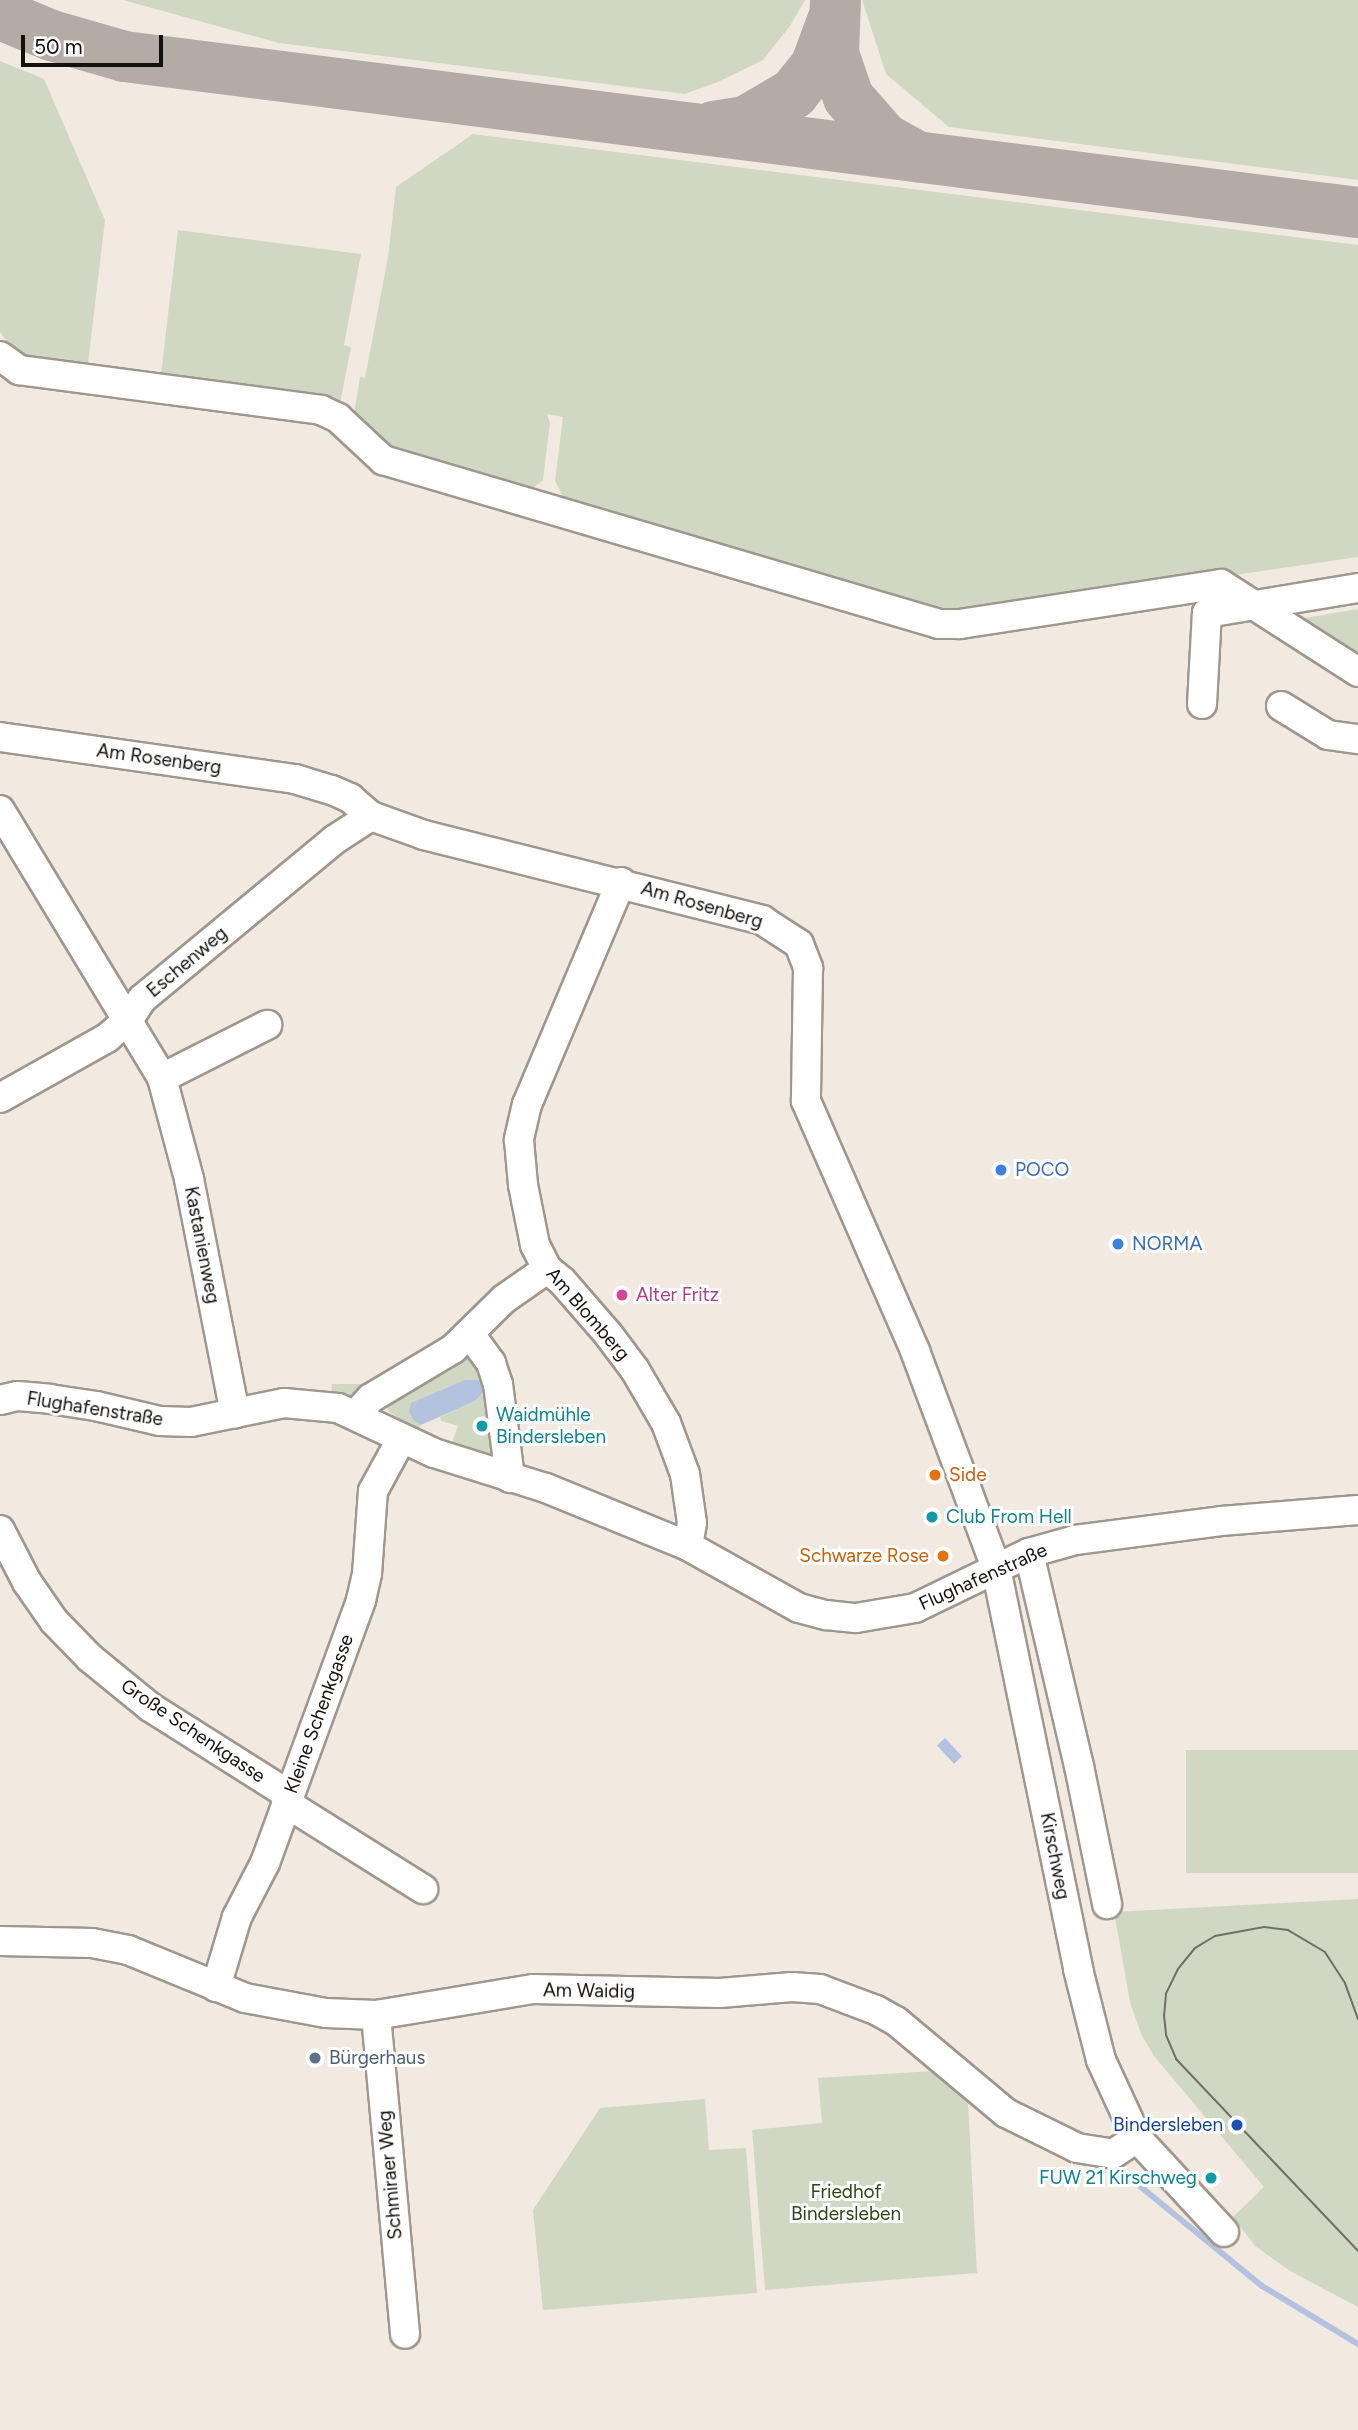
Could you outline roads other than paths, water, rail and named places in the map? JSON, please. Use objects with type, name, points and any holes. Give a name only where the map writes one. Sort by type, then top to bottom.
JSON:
[{"type":"street","points":[[0,356],[19,370],[321,410],[338,418],[383,460],[939,624],[960,624],[1221,584],[1358,673]]},
{"type":"street","points":[[1202,705],[1207,613],[1358,588]]},
{"type":"street","points":[[1281,706],[1328,735],[1358,739]]},
{"type":"street","name":"Am Rosenberg","points":[[0,737],[295,779],[332,789],[356,802],[370,816],[424,835],[621,882],[762,920],[796,941],[808,968],[806,1101],[828,1125],[996,1568]]},
{"type":"street","name":"Kastanienweg","points":[[0,810],[129,1019],[162,1078],[189,1179],[235,1413]]},
{"type":"street","name":"Eschenweg","points":[[0,1098],[76,1058],[107,1038],[129,1019],[142,999],[334,840],[370,816]]},
{"type":"street","name":"Am Blomberg","points":[[621,882],[527,1104],[519,1140],[523,1185],[535,1245],[547,1269],[562,1281],[608,1334],[635,1370],[666,1423],[685,1474],[692,1523],[688,1546]]},
{"type":"street","points":[[162,1078],[267,1025]]},
{"type":"street","points":[[356,1413],[371,1398],[429,1365],[470,1334],[504,1299],[547,1269]]},
{"type":"street","points":[[470,1334],[491,1363],[498,1384],[510,1478]]},
{"type":"street","name":"Flughafenstraße","points":[[0,1400],[18,1396],[50,1399],[96,1406],[160,1422],[191,1422],[284,1403],[320,1404],[356,1413],[404,1441],[546,1488],[688,1546],[799,1608],[856,1618],[915,1608],[1029,1552],[1122,1532],[1358,1510]]},
{"type":"street","name":"Kleine Schenkgasse","points":[[216,1986],[237,1917],[265,1863],[361,1600],[367,1574],[373,1491],[397,1447],[404,1441]]},
{"type":"street","name":"Große Schenkgasse","points":[[0,1530],[27,1582],[54,1621],[90,1658],[150,1707],[423,1889]]},
{"type":"street","points":[[1029,1552],[1079,1766],[1107,1904]]},
{"type":"street","name":"Kirschweg","points":[[996,1568],[1089,2021],[1101,2060],[1137,2138],[1224,2232]]},
{"type":"street","name":"Am Waidig","points":[[0,1941],[92,1943],[128,1950],[216,1986],[282,2007],[327,2013],[376,2015],[533,1989],[720,1993],[792,1986],[820,1989],[876,2010],[896,2021],[1006,2113],[1077,2148],[1095,2154],[1113,2154],[1137,2138]]},
{"type":"street","name":"Schmiraer Weg","points":[[376,2015],[405,2334]]},
{"type":"water","points":[[465,1380],[481,1380],[485,1390],[475,1401],[421,1425],[414,1421],[409,1412],[411,1403]]},
{"type":"water","points":[[945,1738],[962,1756],[954,1764],[937,1746]]},
{"type":"waterway","points":[[1141,2187],[1262,2286],[1358,2344]]},
{"type":"tram line","points":[[1358,2019],[1345,1983],[1325,1952],[1288,1930],[1264,1927],[1215,1936],[1195,1948],[1178,1969],[1166,1994],[1164,2015],[1166,2035],[1176,2059],[1358,2251]]},
{"type":"place","name":"POCO","points":[[1001,1170]]},
{"type":"place","name":"NORMA","points":[[1118,1244]]},
{"type":"place","name":"Alter Fritz","points":[[622,1295]]},
{"type":"place","name":"Waidmühle Bindersleben","points":[[482,1426]]},
{"type":"place","name":"Side","points":[[935,1475]]},
{"type":"place","name":"Club From Hell","points":[[932,1517]]},
{"type":"place","name":"Schwarze Rose","points":[[943,1556]]},
{"type":"place","name":"Bürgerhaus","points":[[315,2058]]},
{"type":"place","name":"Bindersleben","points":[[1237,2125]]},
{"type":"place","name":"FUW 21 Kirschweg","points":[[1211,2178]]},
{"type":"park label","name":"Friedhof Bindersleben","points":[[846,2203]]}]
